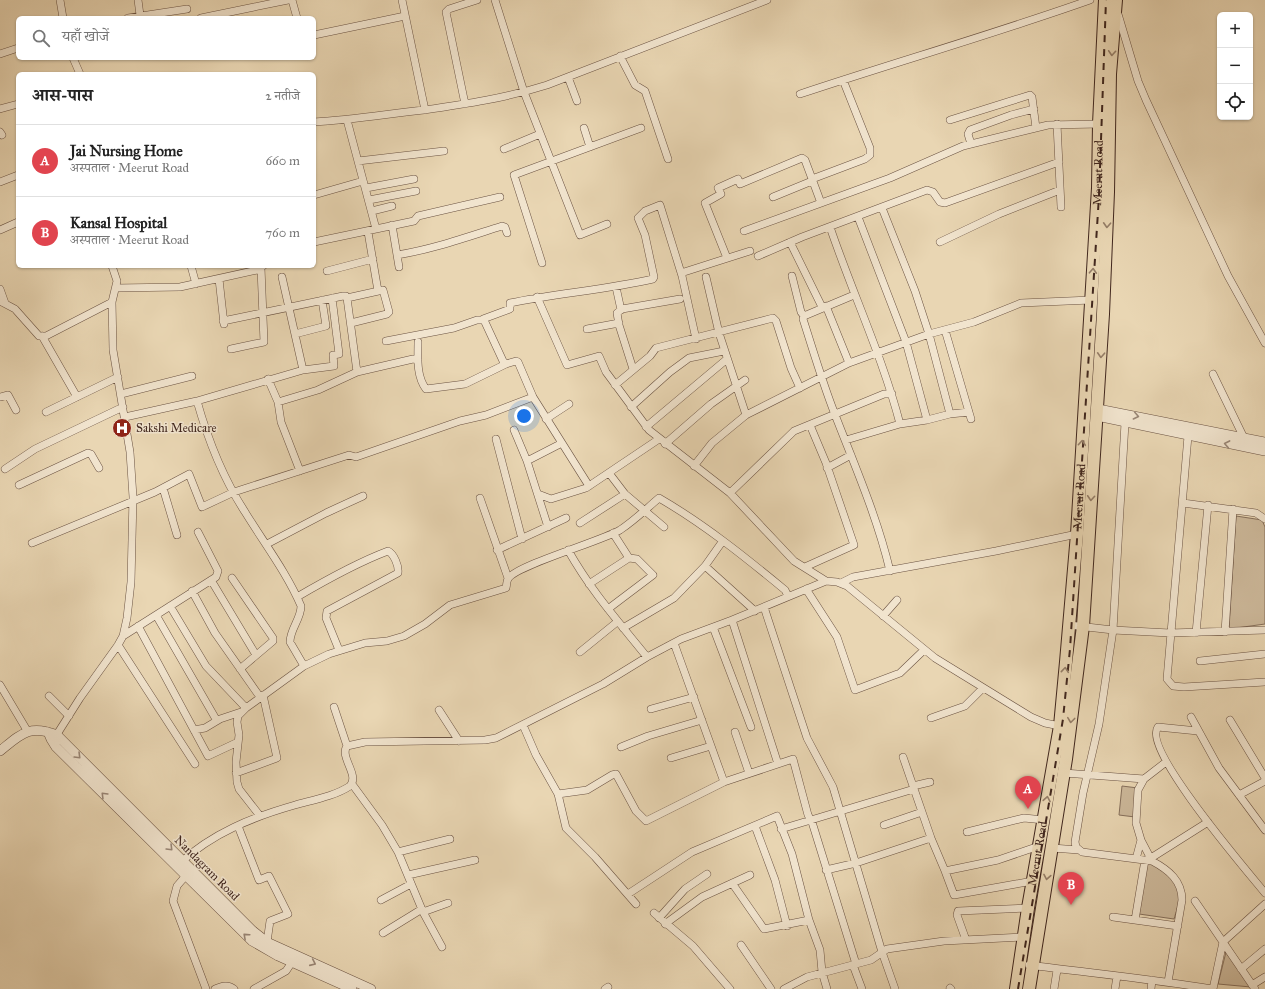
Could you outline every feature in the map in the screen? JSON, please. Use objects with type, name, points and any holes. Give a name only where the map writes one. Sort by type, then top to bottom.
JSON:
[{"type":"main road","name":"Meerut Road","points":[[1016,989],[1023,937],[1060,726],[1077,534],[1085,410],[1098,188],[1099,124],[1105,0]]},
{"type":"main road","name":"Meerut Road","points":[[1029,989],[1064,773],[1083,626],[1098,412],[1108,192],[1110,74],[1116,3]]},
{"type":"main road","points":[[1085,410],[1098,412]]},
{"type":"street","points":[[60,0],[63,16]]},
{"type":"street","points":[[138,0],[140,15]]},
{"type":"street","points":[[210,16],[288,0]]},
{"type":"street","points":[[292,0],[296,16]]},
{"type":"street","points":[[402,0],[425,110]]},
{"type":"street","points":[[465,104],[446,12],[449,9],[477,0]]},
{"type":"street","points":[[495,0],[524,92],[580,235],[608,224]]},
{"type":"street","points":[[316,122],[347,120],[425,110],[465,104],[524,92],[568,77],[767,0]]},
{"type":"street","points":[[800,94],[1032,21],[1090,0]]},
{"type":"street","points":[[1116,3],[1138,81],[1146,100],[1228,276],[1265,343]]},
{"type":"street","points":[[136,16],[187,9]]},
{"type":"street","points":[[316,35],[406,16]]},
{"type":"street","points":[[0,54],[16,49]]},
{"type":"street","points":[[620,56],[635,85],[645,91],[668,159]]},
{"type":"street","points":[[74,60],[79,72]]},
{"type":"street","points":[[568,77],[577,102]]},
{"type":"street","points":[[773,197],[865,159],[870,155],[870,148],[843,80]]},
{"type":"street","points":[[950,120],[1028,94],[1032,97],[1036,128]]},
{"type":"street","points":[[0,110],[16,105]]},
{"type":"street","points":[[971,144],[968,134],[970,130],[1011,115],[1034,109]]},
{"type":"street","points":[[347,120],[376,229]]},
{"type":"street","points":[[744,231],[890,178],[971,144],[1057,124],[1099,124]]},
{"type":"street","points":[[1057,124],[1061,207]]},
{"type":"street","points":[[584,128],[590,147]]},
{"type":"street","points":[[542,263],[514,175],[641,128]]},
{"type":"street","points":[[504,149],[540,134]]},
{"type":"street","points":[[358,161],[444,151]]},
{"type":"street","points":[[727,258],[705,203],[721,194],[718,188],[738,179],[740,184],[802,158],[805,160],[821,203]]},
{"type":"street","points":[[758,256],[790,242],[928,190],[933,192],[940,202],[945,203],[1059,162]]},
{"type":"street","points":[[0,182],[16,176]]},
{"type":"street","points":[[366,188],[414,179]]},
{"type":"street","points":[[316,194],[363,181]]},
{"type":"street","points":[[395,183],[397,194]]},
{"type":"street","points":[[940,242],[999,214],[1060,190]]},
{"type":"street","points":[[369,200],[416,191]]},
{"type":"street","points":[[316,242],[368,232],[414,221],[420,215],[500,197]]},
{"type":"street","points":[[386,341],[454,328],[510,309],[510,303],[537,297],[616,287],[654,277],[645,236],[638,218],[645,211],[660,205],[681,273],[696,339]]},
{"type":"street","points":[[372,211],[392,206]]},
{"type":"street","points":[[882,208],[915,291],[929,334],[950,414]]},
{"type":"street","points":[[858,217],[906,342],[927,420]]},
{"type":"street","points":[[0,230],[16,223]]},
{"type":"street","points":[[392,226],[399,268]]},
{"type":"street","points":[[397,255],[452,243],[464,237],[502,226],[505,227],[507,233]]},
{"type":"street","points":[[830,227],[875,352],[892,394],[900,424]]},
{"type":"street","points":[[368,232],[378,291]]},
{"type":"street","points":[[790,242],[824,307],[849,363]]},
{"type":"street","points":[[681,273],[750,251]]},
{"type":"street","points":[[327,271],[373,259]]},
{"type":"street","points":[[0,751],[28,732],[37,729],[52,736],[69,716],[123,636],[131,582],[133,501],[132,467],[113,350],[112,302],[116,282],[112,268]]},
{"type":"street","points":[[192,268],[196,284]]},
{"type":"street","points":[[116,288],[180,287],[258,268]]},
{"type":"street","points":[[231,349],[264,342],[262,268]]},
{"type":"street","points":[[792,276],[801,312],[804,316],[803,319],[821,377],[846,440],[885,550],[890,571]]},
{"type":"street","points":[[282,277],[303,370]]},
{"type":"street","points":[[706,277],[724,351],[737,385],[746,415]]},
{"type":"street","points":[[219,278],[223,323],[345,295],[347,298],[383,290],[389,312],[351,323]]},
{"type":"street","points":[[616,287],[621,310]]},
{"type":"street","points":[[0,289],[2,302],[15,309],[39,336],[53,334],[112,302]]},
{"type":"street","points":[[804,316],[854,295]]},
{"type":"street","points":[[537,297],[567,365],[599,356],[603,367],[646,427],[665,444],[730,493],[759,522],[788,555],[805,568],[826,580],[841,582],[853,577],[996,551],[1077,534]]},
{"type":"street","points":[[124,417],[197,401],[303,370],[334,366],[333,355],[339,354],[332,298]]},
{"type":"street","points":[[347,298],[357,372]]},
{"type":"street","points":[[633,369],[617,313],[621,310],[680,299]]},
{"type":"street","points":[[294,334],[326,326],[322,300]]},
{"type":"street","points":[[694,466],[712,443],[746,415],[849,363],[875,352],[929,334],[974,322],[1021,303],[1091,300]]},
{"type":"street","points":[[325,320],[335,318]]},
{"type":"street","points":[[483,319],[506,364]]},
{"type":"street","points":[[615,385],[650,356],[656,348],[696,339],[769,319],[775,319],[800,388]]},
{"type":"street","points":[[587,329],[619,323]]},
{"type":"street","points":[[846,440],[900,424],[927,420],[950,414],[970,416],[945,330]]},
{"type":"street","points":[[42,336],[77,397]]},
{"type":"street","points":[[418,342],[418,360],[421,383],[426,389],[465,384],[506,364],[517,362],[533,397],[589,486]]},
{"type":"street","points":[[631,407],[670,372],[689,358],[724,351]]},
{"type":"street","points":[[646,427],[727,359]]},
{"type":"street","points":[[278,402],[318,390],[357,372],[418,360]]},
{"type":"street","points":[[1213,374],[1244,438]]},
{"type":"street","points":[[121,394],[192,376]]},
{"type":"street","points":[[46,412],[118,377]]},
{"type":"street","points":[[268,379],[278,402],[281,422],[300,471]]},
{"type":"street","points":[[665,444],[711,404],[745,380]]},
{"type":"street","points":[[1,394],[8,395],[16,410]]},
{"type":"street","points":[[730,493],[788,435],[884,394],[892,394]]},
{"type":"street","points":[[32,543],[163,488],[189,474],[202,507],[234,492],[349,455],[356,457],[460,421],[486,415],[533,397]]},
{"type":"street","points":[[197,401],[211,446],[244,512],[267,544],[301,606],[301,612],[290,637],[290,642],[304,666]]},
{"type":"street","points":[[546,419],[569,404]]},
{"type":"street","points":[[5,469],[35,449],[123,407]]},
{"type":"street","points":[[1098,412],[1188,436],[1265,451]]},
{"type":"street","points":[[1120,419],[1265,442]]},
{"type":"street","points":[[1078,850],[1075,842],[1099,724],[1113,630],[1120,419]]},
{"type":"street","points":[[805,568],[854,545],[810,425]]},
{"type":"street","points":[[514,430],[528,461],[548,527]]},
{"type":"street","points":[[1188,436],[1167,679],[1173,686],[1211,686],[1265,682]]},
{"type":"street","points":[[496,439],[522,539]]},
{"type":"street","points":[[538,494],[551,499],[565,496],[589,486],[659,439]]},
{"type":"street","points":[[528,461],[562,443]]},
{"type":"street","points":[[19,485],[88,453],[91,454],[99,468]]},
{"type":"street","points":[[827,468],[851,455]]},
{"type":"street","points":[[609,473],[625,494],[643,512],[664,527]]},
{"type":"street","points":[[163,488],[177,535]]},
{"type":"street","points":[[580,522],[625,494]]},
{"type":"street","points":[[267,544],[326,513],[363,496]]},
{"type":"street","points":[[194,730],[205,728],[243,710],[304,666],[339,650],[365,643],[387,641],[404,636],[426,624],[450,605],[506,588],[508,578],[480,498]]},
{"type":"street","points":[[508,578],[538,562],[613,533],[643,512],[659,498],[695,520],[722,542],[750,561],[785,590],[788,596]]},
{"type":"street","points":[[1183,503],[1208,505],[1256,513],[1265,519]]},
{"type":"street","points":[[1196,633],[1208,505]]},
{"type":"street","points":[[1225,632],[1232,509]]},
{"type":"street","points":[[497,550],[566,518]]},
{"type":"street","points":[[123,636],[216,577],[218,571],[198,532]]},
{"type":"street","points":[[613,533],[630,558]]},
{"type":"street","points":[[623,628],[674,598],[705,566],[722,542]]},
{"type":"street","points":[[568,550],[588,584],[617,622],[647,657]]},
{"type":"street","points":[[297,597],[325,580],[388,551],[391,553],[398,567],[398,573],[327,612],[326,618],[339,650]]},
{"type":"street","points":[[588,584],[630,558],[637,559],[652,575],[608,609]]},
{"type":"street","points":[[705,566],[755,611]]},
{"type":"street","points":[[232,578],[273,638],[273,641],[240,669]]},
{"type":"street","points":[[211,580],[256,655]]},
{"type":"street","points":[[347,746],[365,742],[459,741],[496,738],[603,684],[647,657],[674,643],[755,611],[826,580]]},
{"type":"street","points":[[841,582],[924,650],[982,688],[1031,717],[1045,723],[1060,726]]},
{"type":"street","points":[[806,589],[837,637],[855,690],[900,673],[924,650]]},
{"type":"street","points":[[192,591],[215,634],[240,669],[262,696],[277,758],[236,773]]},
{"type":"street","points":[[883,616],[897,600]]},
{"type":"street","points":[[170,606],[206,666],[243,710]]},
{"type":"street","points":[[764,607],[808,738],[833,787],[841,810],[882,952],[895,989]]},
{"type":"street","points":[[156,615],[217,721]]},
{"type":"street","points":[[732,620],[778,764]]},
{"type":"street","points":[[580,652],[617,622]]},
{"type":"street","points":[[1069,625],[1113,630],[1170,633],[1265,630]]},
{"type":"street","points":[[138,626],[208,756],[238,742]]},
{"type":"street","points":[[714,627],[751,727]]},
{"type":"street","points":[[674,643],[724,782]]},
{"type":"street","points":[[118,645],[195,764]]},
{"type":"street","points":[[1200,661],[1265,654]]},
{"type":"street","points":[[0,685],[28,732]]},
{"type":"street","points":[[931,718],[965,706],[982,688]]},
{"type":"street","points":[[49,696],[69,716]]},
{"type":"street","points":[[651,709],[694,696]]},
{"type":"street","points":[[334,707],[347,746],[345,752],[352,784],[382,825],[398,852],[422,911],[442,947]]},
{"type":"street","points":[[243,710],[237,722],[238,742],[236,773],[239,789],[260,816]]},
{"type":"street","points":[[439,710],[459,741]]},
{"type":"street","points":[[1191,716],[1219,768],[1265,830]]},
{"type":"street","points":[[621,747],[648,736],[702,720]]},
{"type":"street","points":[[1230,720],[1265,780],[1239,795]]},
{"type":"street","points":[[523,724],[536,755],[558,794],[566,828],[596,857],[636,904]]},
{"type":"street","points":[[1198,731],[1161,726],[1157,728],[1157,739],[1166,762],[1208,822],[1265,893]]},
{"type":"street","points":[[735,732],[749,773]]},
{"type":"street","name":"Nandagram Road","points":[[52,736],[188,873],[252,941],[371,989]]},
{"type":"street","points":[[671,758],[711,746]]},
{"type":"street","points":[[903,757],[931,838],[954,895],[1033,881]]},
{"type":"street","points":[[558,794],[587,790],[612,774],[616,774],[636,811],[646,821],[724,782],[793,759],[810,820],[862,989]]},
{"type":"street","points":[[1166,762],[1144,779],[1138,790],[1136,823],[1141,840],[1150,860],[1175,878],[1181,886],[1182,900],[1168,982]]},
{"type":"street","points":[[1064,773],[1144,779]]},
{"type":"street","points":[[781,829],[930,782]]},
{"type":"street","points":[[179,864],[212,837],[260,816],[332,794],[347,788],[352,784]]},
{"type":"street","points":[[884,825],[922,812]]},
{"type":"street","points":[[628,894],[692,852],[777,816],[792,854],[809,920],[820,950],[822,972],[827,989]]},
{"type":"street","points":[[967,832],[1024,818],[1044,820]]},
{"type":"street","points":[[1052,848],[1150,860],[1208,822]]},
{"type":"street","points":[[238,826],[259,880],[269,876],[288,914],[270,921],[267,942]]},
{"type":"street","points":[[755,826],[775,880],[787,926]]},
{"type":"street","points":[[826,870],[856,863],[931,838]]},
{"type":"street","points":[[398,852],[450,839]]},
{"type":"street","points":[[1136,859],[1141,840]]},
{"type":"street","points":[[945,871],[998,860],[1039,846]]},
{"type":"street","points":[[408,875],[475,860]]},
{"type":"street","points":[[1135,920],[1150,860]]},
{"type":"street","points":[[188,873],[177,886],[173,901],[206,989]]},
{"type":"street","name":"Nandagram Road","points":[[188,873],[267,942],[294,959],[352,989]]},
{"type":"street","points":[[707,874],[685,889],[656,915],[693,946],[730,989]]},
{"type":"street","points":[[665,924],[696,901],[750,875]]},
{"type":"street","points":[[732,883],[764,929],[787,926],[809,920]]},
{"type":"street","points":[[381,900],[411,884]]},
{"type":"street","points":[[1194,901],[1254,987],[1265,977]]},
{"type":"street","points":[[383,934],[422,911],[448,903]]},
{"type":"street","points":[[1019,964],[1057,970],[1168,982],[1191,987],[1212,989],[1223,942],[1265,904]]},
{"type":"street","points":[[966,940],[957,915],[958,911],[1028,908]]},
{"type":"street","points":[[1113,917],[1178,926]]},
{"type":"street","points":[[784,989],[822,972],[871,960],[887,949],[944,941],[1023,937]]},
{"type":"street","points":[[741,945],[770,989]]},
{"type":"street","points":[[1241,969],[1265,949]]},
{"type":"street","points":[[254,989],[286,971],[294,959]]},
{"type":"street","points":[[1054,989],[1057,970]]},
{"type":"street","points":[[1114,989],[1117,976]]},
{"type":"street","points":[[1151,989],[1152,980]]},
{"type":"street","points":[[215,989],[224,986],[230,986],[234,989]]},
{"type":"shaded area","points":[[1236,516],[1262,520],[1265,527],[1265,624],[1229,629]]},
{"type":"shaded area","points":[[1122,786],[1138,788],[1135,817],[1119,815]]},
{"type":"shaded area","points":[[1147,863],[1158,867],[1168,874],[1176,883],[1179,897],[1178,907],[1174,919],[1139,914]]},
{"type":"shaded area","points":[[1226,952],[1251,987],[1218,984]]},
{"type":"railway","points":[[1018,989],[1063,719],[1070,649],[1099,196],[1106,0]]},
{"type":"place","name":"Sakshi Medicare","points":[[122,428]]},
{"type":"place","name":"Jai Nursing Home","points":[[1028,809]]},
{"type":"place","name":"Kansal Hospital","points":[[1071,905]]}]
